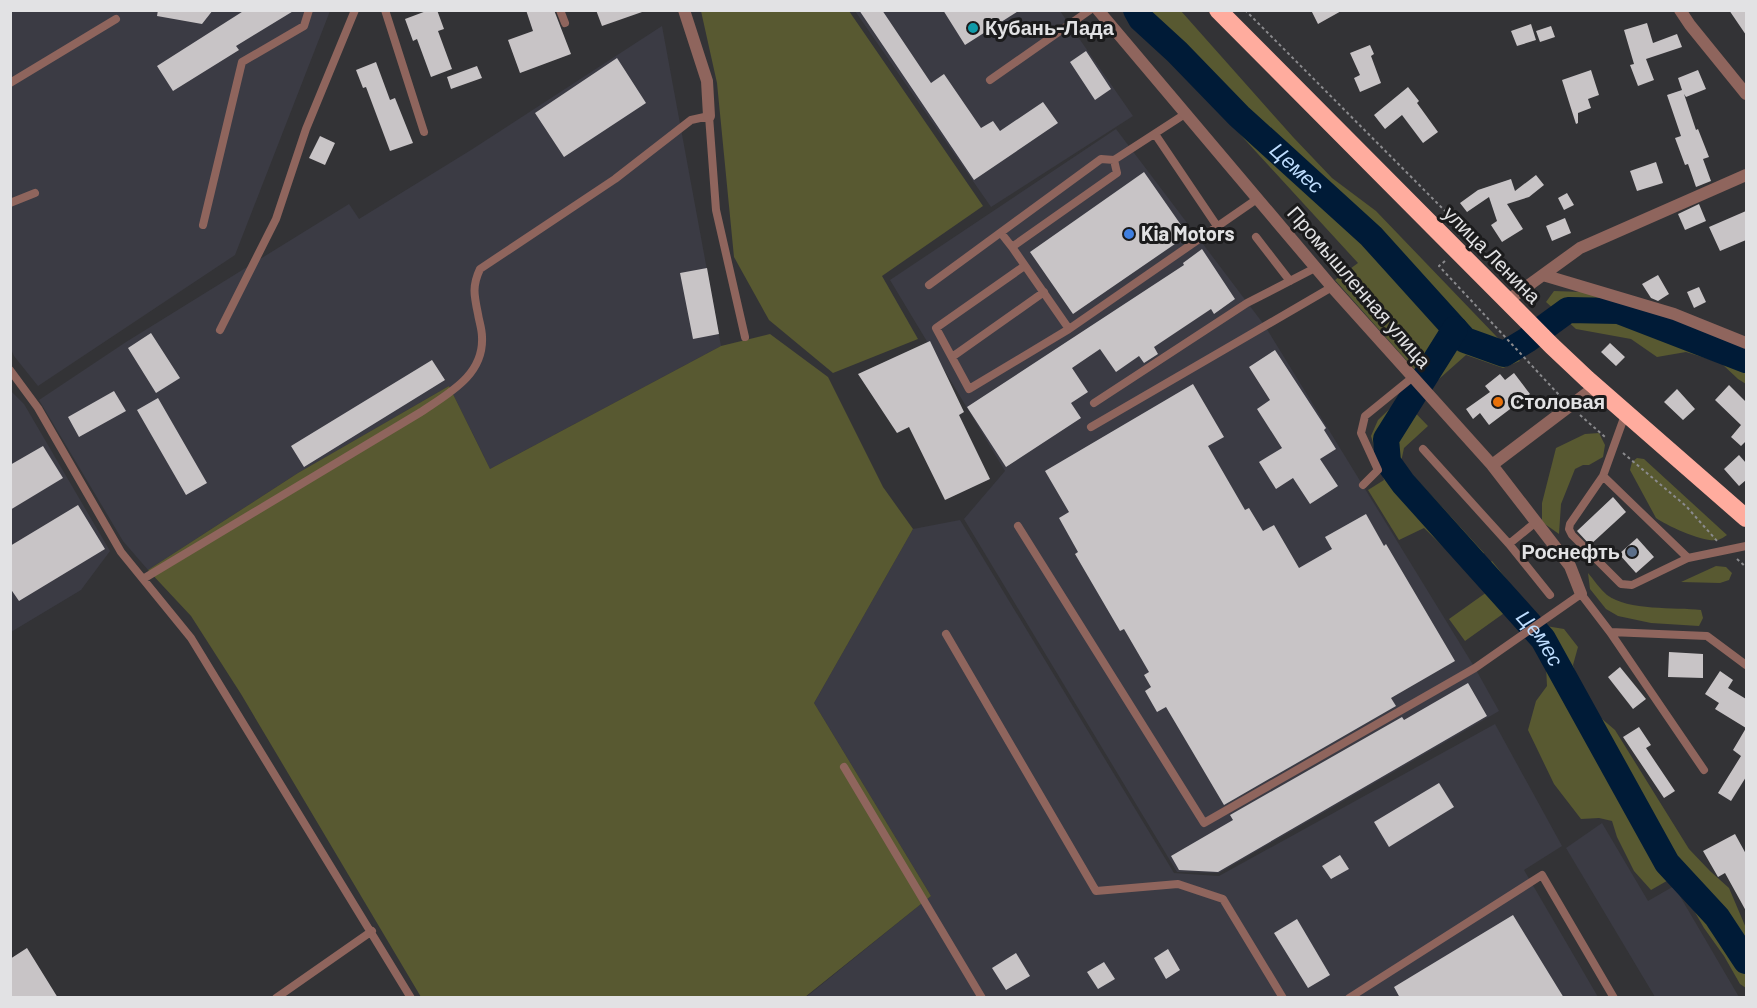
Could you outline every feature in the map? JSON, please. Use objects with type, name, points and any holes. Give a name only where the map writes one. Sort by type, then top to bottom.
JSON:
[{"type":"highway","name":"улица Ленина","points":[[1218,10],[1552,346],[1595,387],[1746,518]]},
{"type":"street","points":[[684,10],[706,81],[709,116]]},
{"type":"street","name":"Промышленная улица","points":[[1098,10],[1315,268],[1492,465],[1570,566],[1581,594]]},
{"type":"street","points":[[1680,10],[1746,94]]},
{"type":"street","points":[[1507,301],[1580,248],[1746,175]]},
{"type":"street","points":[[1543,275],[1674,314],[1746,343]]},
{"type":"street","points":[[1492,465],[1595,387]]},
{"type":"lane","points":[[203,225],[242,62],[304,26],[309,10]]},
{"type":"lane","points":[[220,330],[276,219],[306,129],[355,10]]},
{"type":"lane","points":[[385,10],[424,132]]},
{"type":"lane","points":[[560,10],[565,23]]},
{"type":"lane","points":[[990,80],[1090,10]]},
{"type":"lane","points":[[10,83],[116,19]]},
{"type":"lane","points":[[929,285],[1101,159],[1114,160],[1185,114]]},
{"type":"lane","points":[[143,579],[457,388],[477,364],[481,351],[482,336],[474,289],[474,281],[480,269],[615,179],[691,120],[709,116],[716,210],[745,338]]},
{"type":"lane","points":[[1155,134],[1216,226]]},
{"type":"lane","points":[[1012,247],[1117,173],[1114,160]]},
{"type":"lane","points":[[10,203],[34,193]]},
{"type":"lane","points":[[1023,267],[936,328],[969,389],[1069,329],[1257,199]]},
{"type":"lane","points":[[1001,233],[1069,329]]},
{"type":"lane","points":[[1256,237],[1290,281]]},
{"type":"lane","points":[[1094,403],[1247,303],[1315,268]]},
{"type":"lane","points":[[1091,427],[1332,287]]},
{"type":"lane","points":[[952,357],[1044,292]]},
{"type":"lane","points":[[10,370],[38,408],[121,552],[191,639],[411,998]]},
{"type":"lane","points":[[1363,485],[1378,470],[1361,433],[1365,416],[1413,377]]},
{"type":"lane","points":[[1626,413],[1603,476],[1570,524],[1569,529],[1572,535],[1621,584],[1632,585],[1688,558],[1746,546]]},
{"type":"lane","points":[[1424,449],[1509,544],[1550,595]]},
{"type":"lane","points":[[1603,476],[1688,558]]},
{"type":"lane","points":[[1509,544],[1536,522]]},
{"type":"lane","points":[[1018,526],[1204,823],[1475,669],[1581,594],[1610,632],[1704,770]]},
{"type":"lane","points":[[1610,632],[1707,636],[1746,665]]},
{"type":"lane","points":[[946,634],[1096,891],[1178,884],[1223,899],[1282,998]]},
{"type":"lane","points":[[844,767],[982,998]]},
{"type":"lane","points":[[1348,998],[1542,875],[1614,998]]},
{"type":"lane","points":[[276,998],[372,931]]},
{"type":"path","points":[[1245,10],[1472,238]]},
{"type":"path","points":[[1502,333],[1570,406],[1686,506],[1725,550],[1746,567]]},
{"type":"shaded area","points":[[10,11],[330,11],[235,255],[38,386],[11,349]]},
{"type":"shaded area","points":[[855,11],[1060,11],[1133,116],[991,207]]},
{"type":"shaded area","points":[[662,26],[721,346],[490,469],[449,386],[298,473],[148,570],[123,541],[39,400],[126,342],[349,204],[359,219],[471,150]]},
{"type":"shaded area","points":[[1116,129],[1265,326],[1475,668],[1499,711],[1219,873],[1177,872],[964,519],[1005,471],[890,280]]},
{"type":"shaded area","points":[[10,390],[24,404],[110,551],[81,590],[11,632]]},
{"type":"shaded area","points":[[960,520],[1174,873],[1219,876],[1495,724],[1562,846],[1524,870],[1598,997],[805,998],[931,896],[814,703],[913,529]]},
{"type":"shaded area","points":[[1602,823],[1648,901],[1674,886],[1739,997],[1655,997],[1566,848]]},
{"type":"green space","points":[[701,11],[849,11],[983,206],[882,276],[918,339],[833,373],[769,320],[734,257],[717,83]]},
{"type":"green space","points":[[1127,11],[1181,11],[1332,178],[1376,211],[1520,361],[1503,368],[1466,355],[1430,387],[1335,280],[1358,263]]},
{"type":"green space","points":[[1554,291],[1582,292],[1654,311],[1746,349],[1746,384],[1721,363],[1686,352],[1657,357],[1631,339],[1576,329],[1546,302]]},
{"type":"green space","points":[[770,334],[828,377],[883,487],[913,529],[814,703],[931,896],[805,997],[421,997],[241,694],[191,616],[148,570],[298,473],[449,386],[490,469],[721,346]]},
{"type":"green space","points":[[1401,398],[1428,426],[1404,448],[1401,462],[1484,553],[1465,568],[1424,528],[1399,540],[1368,490],[1384,480],[1371,436],[1378,420]]},
{"type":"green space","points":[[1599,433],[1605,445],[1603,457],[1589,465],[1575,469],[1561,504],[1559,534],[1542,522],[1542,503],[1556,448],[1585,434]]},
{"type":"green space","points":[[1637,458],[1644,459],[1727,535],[1718,540],[1704,539],[1656,518],[1630,470],[1632,462]]},
{"type":"green space","points":[[1492,561],[1538,619],[1522,630],[1507,611],[1465,641],[1449,619],[1487,592],[1472,575]]},
{"type":"green space","points":[[1716,566],[1726,567],[1732,573],[1729,580],[1720,583],[1681,582]]},
{"type":"green space","points":[[1588,573],[1604,593],[1616,600],[1639,606],[1701,610],[1703,618],[1699,626],[1651,623],[1618,616],[1606,609],[1590,589]]},
{"type":"green space","points":[[1546,626],[1564,629],[1578,647],[1573,665],[1580,689],[1595,713],[1615,730],[1689,849],[1729,888],[1746,928],[1746,988],[1740,984],[1684,893],[1672,878],[1651,890],[1634,871],[1617,837],[1612,821],[1599,818],[1581,819],[1554,784],[1528,730],[1536,701],[1547,686],[1546,666],[1536,643]]},
{"type":"building","points":[[158,10],[213,10],[202,24],[157,16]]},
{"type":"building","points":[[245,10],[295,10],[236,46],[239,50],[173,91],[157,66]]},
{"type":"building","points":[[429,10],[437,10],[444,29],[438,31],[452,69],[431,77],[417,39],[413,41],[405,19]]},
{"type":"building","points":[[526,10],[554,10],[571,54],[520,73],[508,40],[533,31]]},
{"type":"building","points":[[596,10],[642,10],[642,12],[602,26]]},
{"type":"building","points":[[859,10],[882,10],[931,83],[944,74],[981,128],[993,121],[1000,131],[1043,102],[1058,123],[974,180]]},
{"type":"building","name":"Кубань-Лада","points":[[943,10],[1020,10],[965,45]]},
{"type":"building","points":[[1311,10],[1343,10],[1318,24]]},
{"type":"building","points":[[1729,10],[1746,10],[1746,35]]},
{"type":"building","points":[[1647,23],[1653,43],[1677,34],[1682,47],[1646,59],[1654,80],[1638,86],[1630,65],[1634,64],[1624,30]]},
{"type":"building","points":[[1531,24],[1536,40],[1517,46],[1511,31]]},
{"type":"building","points":[[1551,26],[1555,37],[1540,42],[1536,31]]},
{"type":"building","points":[[1370,45],[1374,54],[1371,56],[1381,83],[1360,92],[1354,78],[1360,75],[1350,53]]},
{"type":"building","points":[[1086,51],[1111,89],[1095,100],[1070,62]]},
{"type":"building","points":[[617,58],[646,103],[564,157],[535,113]]},
{"type":"building","points":[[376,62],[390,100],[395,98],[413,143],[390,151],[366,87],[363,88],[356,70]]},
{"type":"building","points":[[477,66],[482,78],[451,89],[447,77]]},
{"type":"building","points":[[1591,70],[1599,95],[1588,99],[1591,108],[1578,113],[1576,124],[1562,80]]},
{"type":"building","points":[[1698,70],[1706,89],[1686,97],[1684,94],[1696,130],[1698,129],[1709,157],[1703,159],[1711,181],[1696,187],[1675,138],[1681,136],[1667,95],[1682,90],[1678,78]]},
{"type":"building","points":[[1408,87],[1438,132],[1423,143],[1402,115],[1385,129],[1374,115]]},
{"type":"building","points":[[320,136],[335,143],[325,165],[309,158]]},
{"type":"building","points":[[1656,162],[1663,183],[1637,191],[1630,171]]},
{"type":"building","points":[[1144,172],[1188,235],[1073,314],[1030,252]]},
{"type":"building","points":[[1536,175],[1544,185],[1529,197],[1507,204],[1523,229],[1502,242],[1491,225],[1497,221],[1489,197],[1467,212],[1460,203],[1478,190],[1511,179],[1515,191]]},
{"type":"building","points":[[1567,193],[1574,205],[1564,210],[1558,198]]},
{"type":"building","points":[[1699,204],[1706,221],[1685,230],[1678,214]]},
{"type":"building","points":[[1746,211],[1746,240],[1720,251],[1709,227]]},
{"type":"building","points":[[1565,218],[1571,233],[1552,241],[1546,226]]},
{"type":"building","points":[[1202,249],[1235,299],[1214,314],[1211,309],[1154,347],[1158,354],[1144,363],[1139,356],[1116,372],[1100,349],[1072,368],[1088,392],[1071,403],[1081,418],[1006,467],[967,407],[1184,265],[1183,263]]},
{"type":"building","points":[[707,268],[719,334],[693,339],[680,273]]},
{"type":"building","points":[[1658,275],[1669,294],[1658,301],[1651,298],[1642,284]]},
{"type":"building","points":[[1699,287],[1706,302],[1694,308],[1687,292]]},
{"type":"building","points":[[151,333],[180,378],[156,393],[128,348]]},
{"type":"building","points":[[930,341],[964,412],[959,415],[990,479],[945,500],[909,427],[897,433],[858,374]]},
{"type":"building","points":[[1610,343],[1625,357],[1616,366],[1601,352]]},
{"type":"building","points":[[1275,350],[1326,428],[1324,430],[1336,449],[1320,459],[1338,486],[1310,504],[1293,478],[1276,489],[1259,462],[1282,448],[1257,409],[1270,400],[1249,367]]},
{"type":"building","points":[[432,360],[445,380],[304,467],[291,446]]},
{"type":"building","name":"Столовая","points":[[1514,373],[1530,394],[1489,425],[1480,413],[1473,419],[1466,409],[1490,392],[1485,386],[1500,374],[1505,380]]},
{"type":"building","points":[[1193,384],[1224,437],[1208,446],[1245,510],[1249,508],[1263,531],[1274,525],[1299,568],[1332,549],[1325,537],[1366,514],[1455,661],[1391,698],[1396,706],[1224,805],[1166,707],[1157,712],[1145,691],[1151,687],[1144,675],[1149,672],[1124,629],[1120,631],[1075,554],[1078,552],[1059,518],[1069,512],[1045,471]]},
{"type":"building","points":[[1729,385],[1746,402],[1746,441],[1741,446],[1731,437],[1741,425],[1715,400]]},
{"type":"building","points":[[1677,389],[1695,409],[1683,420],[1664,402]]},
{"type":"building","points":[[114,391],[126,411],[79,437],[68,417]]},
{"type":"building","points":[[158,398],[207,483],[186,495],[137,410]]},
{"type":"building","points":[[43,446],[63,478],[10,510],[10,465]]},
{"type":"building","points":[[1739,455],[1746,463],[1746,480],[1739,486],[1724,469]]},
{"type":"building","points":[[1613,497],[1626,512],[1590,545],[1577,531]]},
{"type":"building","points":[[78,505],[105,549],[19,601],[10,588],[10,546]]},
{"type":"building","points":[[1637,538],[1654,557],[1636,573],[1619,554]]},
{"type":"building","points":[[1669,652],[1703,654],[1703,678],[1668,677]]},
{"type":"building","points":[[1620,667],[1646,699],[1633,709],[1608,677]]},
{"type":"building","points":[[1720,671],[1733,680],[1728,688],[1746,699],[1746,728],[1715,709],[1719,703],[1705,694]]},
{"type":"building","points":[[1468,683],[1487,716],[1218,872],[1179,870],[1171,856],[1233,820],[1230,815],[1402,717],[1404,720]]},
{"type":"building","points":[[1639,727],[1651,745],[1646,748],[1675,791],[1664,798],[1623,737]]},
{"type":"building","points":[[1746,728],[1746,777],[1731,801],[1718,793],[1741,756],[1733,750]]},
{"type":"building","points":[[1439,783],[1454,807],[1389,847],[1374,822]]},
{"type":"building","points":[[1735,834],[1746,854],[1746,911],[1725,873],[1718,877],[1703,851]]},
{"type":"building","points":[[1340,855],[1349,869],[1331,879],[1322,866]]},
{"type":"building","points":[[1513,915],[1564,998],[1400,998],[1394,987]]},
{"type":"building","points":[[1297,919],[1330,975],[1308,988],[1274,933]]},
{"type":"building","points":[[27,948],[58,998],[10,998],[10,959]]},
{"type":"building","points":[[1168,949],[1180,970],[1166,979],[1154,958]]},
{"type":"building","points":[[1016,953],[1030,976],[1006,990],[992,968]]},
{"type":"building","points":[[1104,962],[1115,979],[1098,989],[1087,972]]},
{"type":"waterway","name":"Цемес","points":[[1136,10],[1141,19],[1177,52],[1239,116],[1371,236],[1465,340],[1504,354],[1568,310],[1619,311],[1746,360]]},
{"type":"waterway","name":"Цемес","points":[[1455,329],[1386,439],[1388,462],[1403,483],[1543,639],[1667,863],[1717,917],[1746,961]]},
{"type":"place","name":"Кубань-Лада","points":[[973,28]]},
{"type":"place","name":"Kia Motors","points":[[1129,234]]},
{"type":"place","name":"Столовая","points":[[1498,402]]},
{"type":"place","name":"Роснефть","points":[[1632,552]]}]
